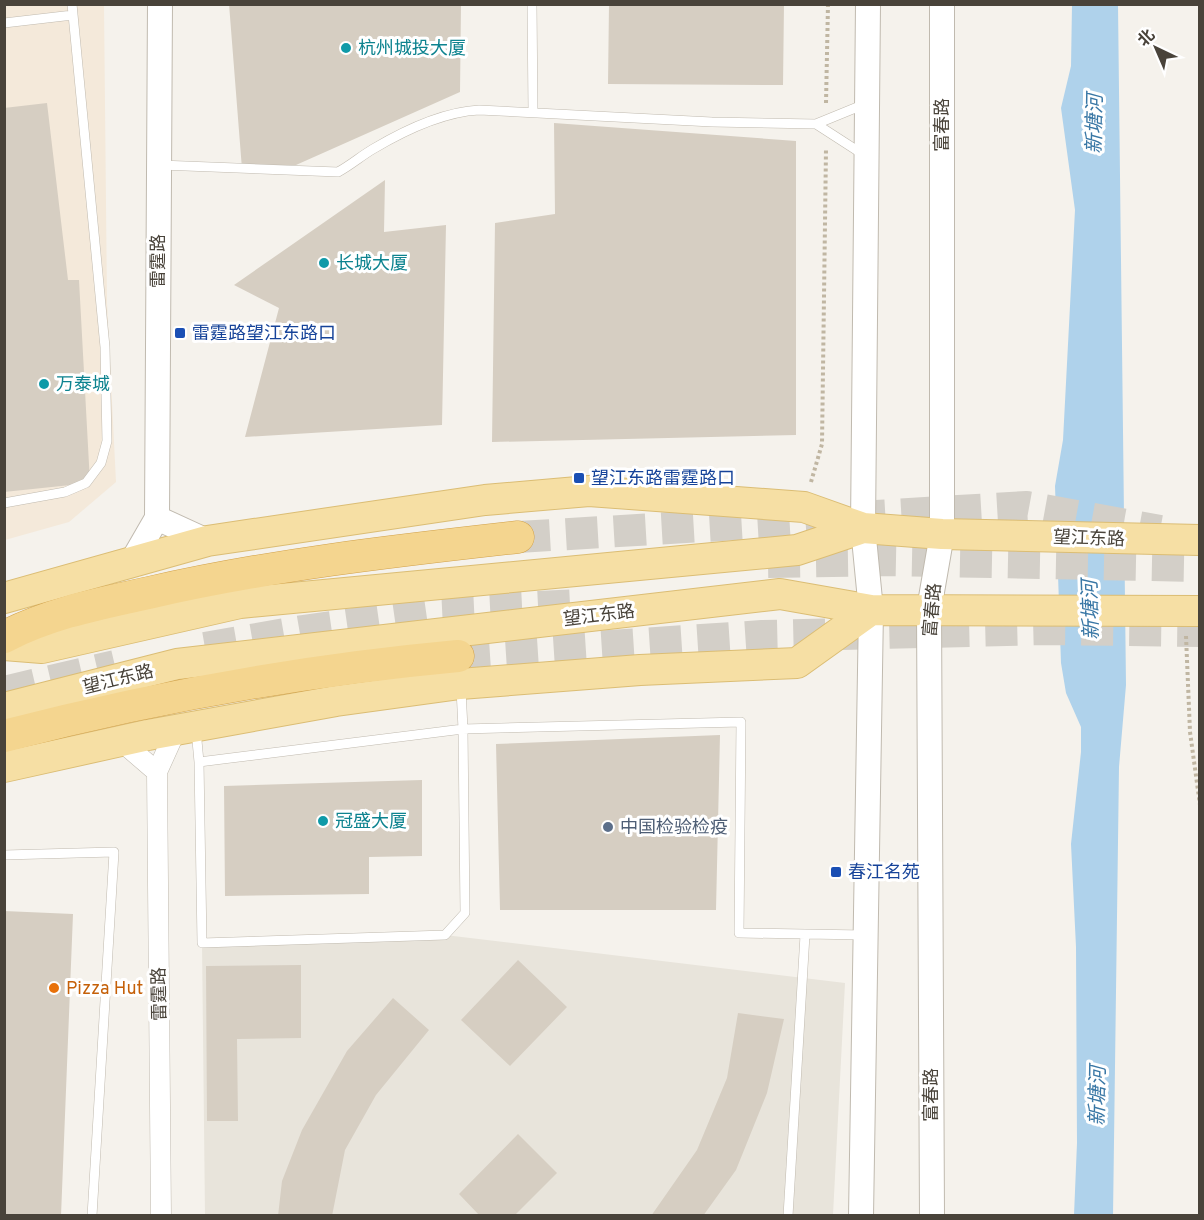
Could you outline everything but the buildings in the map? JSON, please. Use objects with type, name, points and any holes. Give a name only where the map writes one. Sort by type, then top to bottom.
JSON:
[{"type":"highway","points":[[4,637],[52,615],[177,586],[320,560],[518,537]]},
{"type":"highway","points":[[4,736],[136,705],[269,679],[459,670]]},
{"type":"main road","points":[[4,598],[207,541],[473,501],[589,490],[804,507],[864,528]]},
{"type":"main road","name":"望江东路","points":[[864,528],[942,534],[1200,540]]},
{"type":"main road","points":[[4,645],[42,648],[240,603],[797,550],[864,528]]},
{"type":"main road","name":"望江东路","points":[[4,708],[177,664],[780,594],[871,610],[1189,610]]},
{"type":"main road","points":[[4,767],[186,728],[336,701],[459,670],[640,670],[797,663],[871,610]]},
{"type":"street","name":"雷霆路","points":[[131,563],[157,518],[160,4]]},
{"type":"street","points":[[861,1215],[871,610],[864,528],[868,4]]},
{"type":"street","name":"富春路","points":[[932,1215],[929,609],[942,534],[942,4]]},
{"type":"street","points":[[157,518],[207,541]]},
{"type":"street","name":"雷霆路","points":[[161,1215],[157,772],[186,728]]},
{"type":"street","points":[[122,741],[157,772]]},
{"type":"lane","points":[[4,503],[64,492],[86,483],[101,463],[107,441],[105,347],[72,4]]},
{"type":"lane","points":[[532,4],[533,112]]},
{"type":"lane","points":[[4,23],[73,15]]},
{"type":"lane","points":[[158,165],[338,172],[354,164],[372,149],[456,111],[816,124],[867,104]]},
{"type":"lane","points":[[816,124],[867,157]]},
{"type":"lane","points":[[186,728],[199,762],[202,943],[445,935],[465,913],[463,729],[459,670]]},
{"type":"lane","points":[[199,762],[463,729],[741,722],[740,933],[864,935]]},
{"type":"lane","points":[[4,855],[114,852],[92,1215]]},
{"type":"lane","points":[[788,1215],[805,935]]},
{"type":"path","points":[[826,111],[828,4]]},
{"type":"path","points":[[804,507],[822,444],[826,147]]},
{"type":"path","points":[[1189,610],[1190,732],[1200,805]]},
{"type":"shaded area","points":[[5,5],[104,5],[107,302],[116,482],[69,522],[5,540]]},
{"type":"shaded area","points":[[445,935],[845,983],[833,1215],[205,1215],[202,943]]},
{"type":"water","name":"新塘河","points":[[1072,5],[1118,5],[1126,685],[1119,767],[1113,1216],[1074,1215],[1077,1143],[1076,947],[1071,844],[1081,752],[1081,727],[1066,693],[1061,663],[1055,486],[1063,440],[1075,210],[1061,108],[1071,66]]},
{"type":"tunnel","points":[[518,537],[1027,507],[1160,531]]},
{"type":"tunnel","points":[[768,562],[887,560],[1200,566]]},
{"type":"tunnel","points":[[205,648],[437,612],[578,605]]},
{"type":"tunnel","points":[[458,656],[762,636],[1047,629],[1200,631]]},
{"type":"tunnel","points":[[4,692],[115,666]]},
{"type":"place","name":"杭州城投大厦","points":[[346,48]]},
{"type":"place","name":"长城大厦","points":[[324,263]]},
{"type":"place","name":"雷霆路望江东路口","points":[[180,333]]},
{"type":"place","name":"万泰城","points":[[44,384]]},
{"type":"place","name":"望江东路雷霆路口","points":[[579,478]]},
{"type":"place","name":"冠盛大厦","points":[[323,821]]},
{"type":"place","name":"中国检验检疫","points":[[608,827]]},
{"type":"place","name":"春江名苑","points":[[836,872]]},
{"type":"place","name":"Pizza Hut","points":[[54,988]]}]
